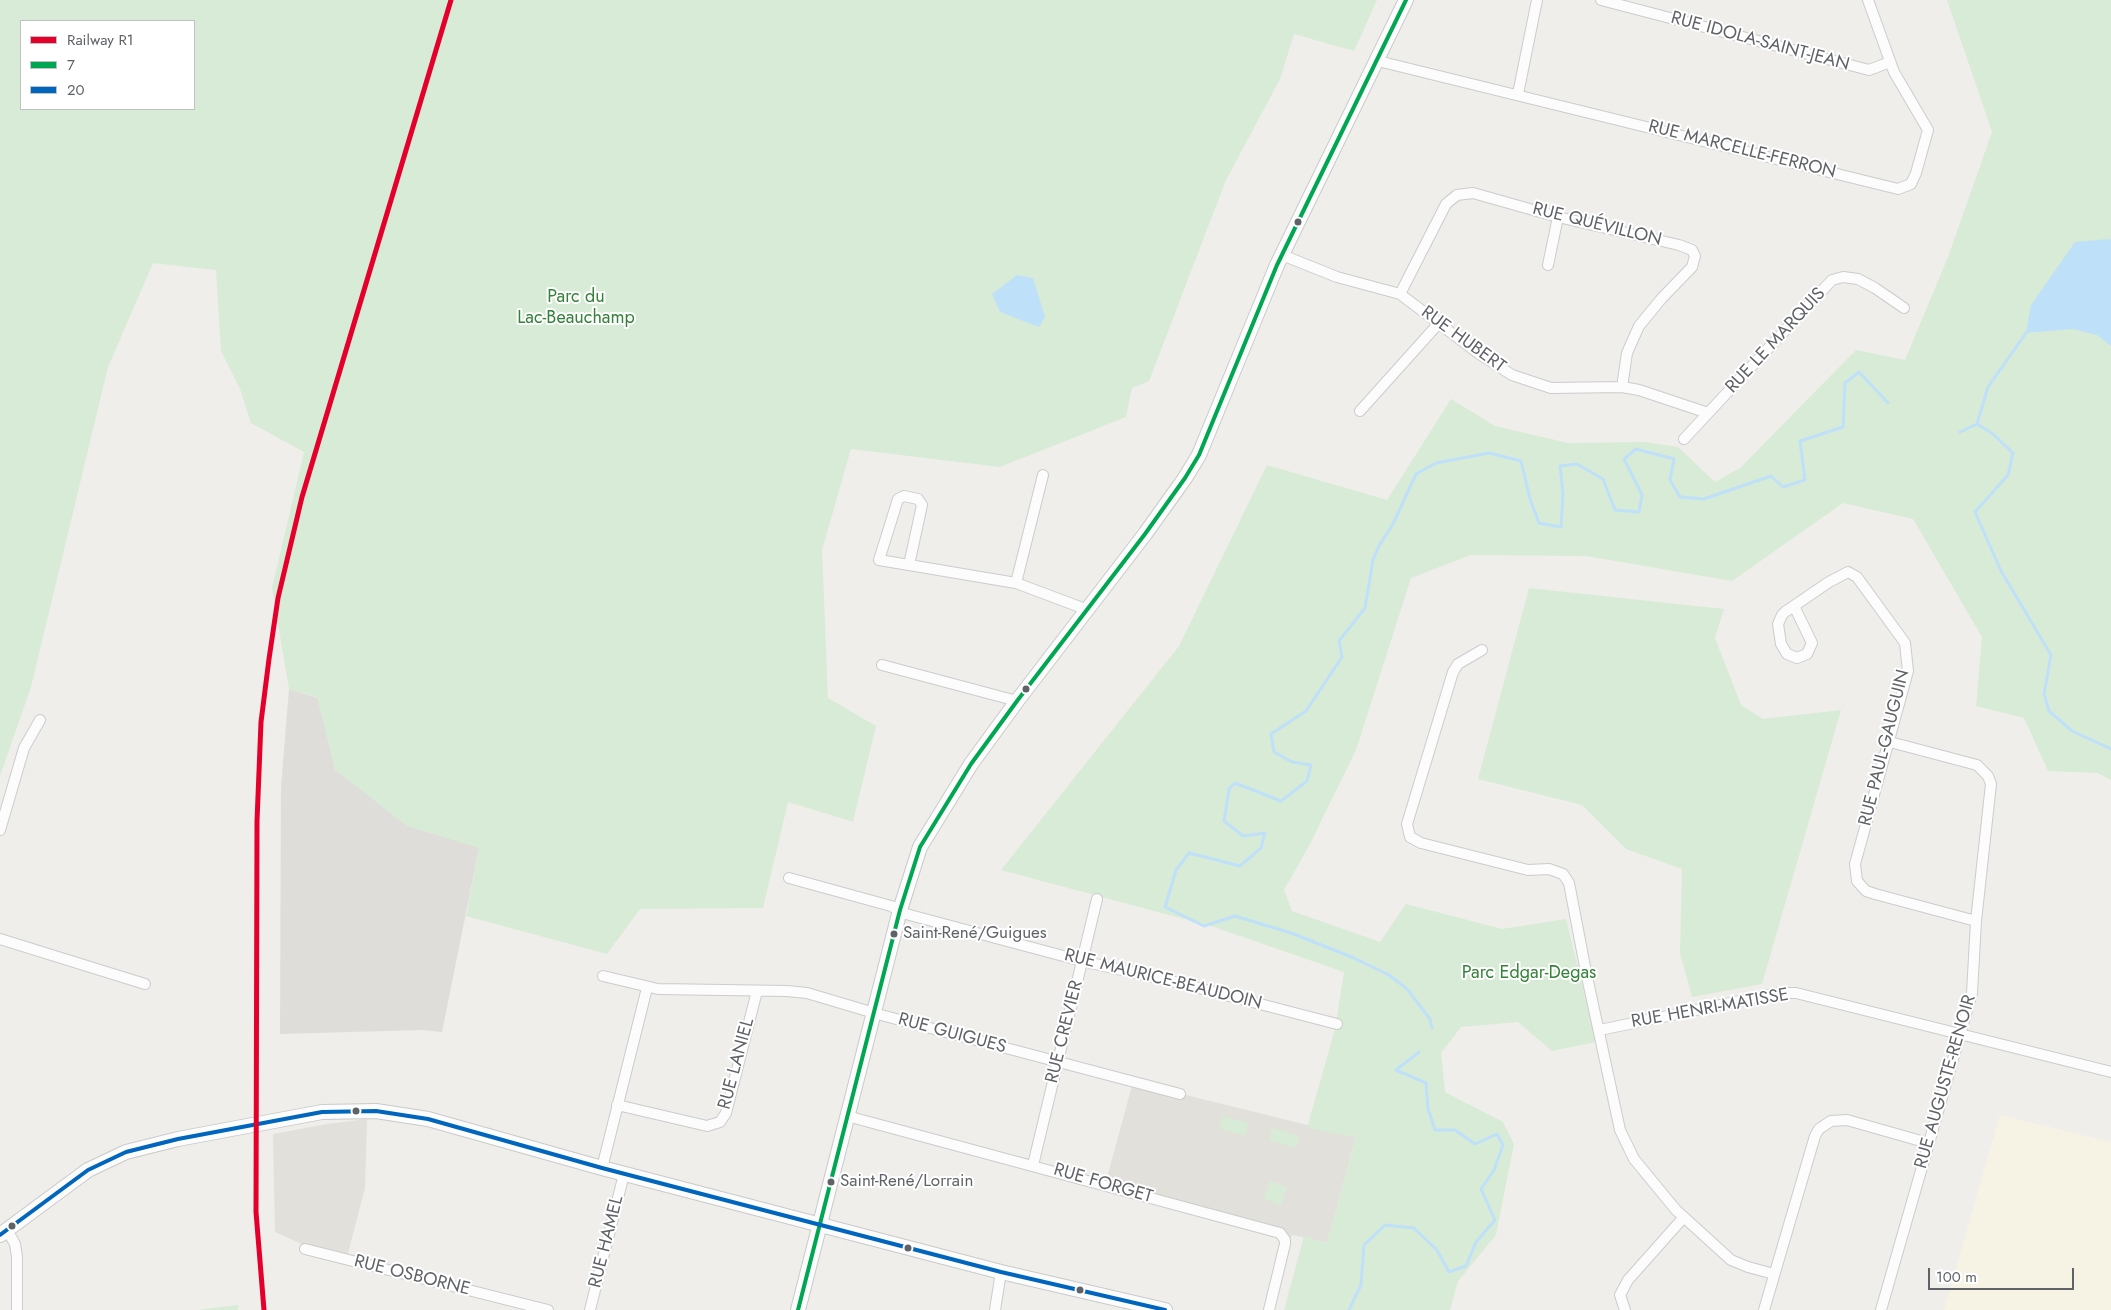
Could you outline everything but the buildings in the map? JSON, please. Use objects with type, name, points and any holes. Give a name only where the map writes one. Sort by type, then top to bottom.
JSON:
[{"type":"street","points":[[798,1310],[873,1013],[915,858],[926,836],[971,764],[1088,610],[1180,485],[1199,455],[1282,255],[1406,0]]},
{"type":"street","points":[[1518,94],[1537,0]]},
{"type":"street","name":"RUE IDOLA-SAINT-JEAN","points":[[1601,0],[1869,70],[1890,62]]},
{"type":"street","name":"RUE MARCELLE-FERRON","points":[[1378,61],[1898,189],[1911,184],[1928,130],[1890,62],[1868,0]]},
{"type":"street","name":"RUE QUÉVILLON","points":[[1400,294],[1446,204],[1457,195],[1473,193],[1558,217],[1679,245],[1692,250],[1695,256],[1692,267],[1662,298],[1640,326],[1628,353],[1622,387]]},
{"type":"street","points":[[1548,265],[1558,217]]},
{"type":"street","name":"RUE HUBERT","points":[[1282,255],[1337,277],[1400,294],[1478,353],[1512,375],[1551,388],[1622,387],[1639,390],[1708,413]]},
{"type":"street","name":"RUE LE MARQUIS","points":[[1684,440],[1832,280],[1843,277],[1858,279],[1904,308]]},
{"type":"street","points":[[1360,411],[1439,323]]},
{"type":"street","points":[[1016,583],[1043,476]]},
{"type":"street","points":[[909,566],[922,505],[918,498],[904,496],[898,499],[879,560],[909,566],[1016,583],[1088,610]]},
{"type":"street","name":"RUE PAUL-GAUGUIN","points":[[1794,606],[1812,643],[1807,654],[1797,658],[1784,651],[1781,644],[1778,624],[1784,612],[1840,575],[1848,572],[1857,577],[1905,643],[1908,671],[1855,864],[1857,881],[1866,891],[1976,921]]},
{"type":"street","points":[[1482,650],[1458,664],[1453,672],[1407,824],[1410,837],[1420,843],[1528,870],[1549,869],[1563,874],[1569,883],[1620,1130],[1634,1159],[1684,1217],[1731,1260],[1748,1268],[1774,1274]]},
{"type":"street","points":[[882,665],[1017,701]]},
{"type":"street","points":[[0,830],[24,748],[40,720]]},
{"type":"street","name":"RUE AUGUSTE-RENOIR","points":[[1881,1310],[1972,993],[1976,921],[1990,796],[1988,776],[1977,765],[1890,742]]},
{"type":"street","name":"RUE MAURICE-BEAUDOIN","points":[[789,878],[900,910],[906,914],[1082,961],[1179,983],[1336,1024]]},
{"type":"street","name":"RUE CREVIER","points":[[1033,1165],[1097,899]]},
{"type":"street","points":[[0,939],[145,984]]},
{"type":"street","name":"RUE GUIGUES","points":[[603,976],[647,988],[806,993],[873,1013],[1180,1094]]},
{"type":"street","points":[[602,1168],[647,988]]},
{"type":"street","name":"RUE LANIEL","points":[[617,1105],[707,1126],[720,1122],[726,1113],[757,991]]},
{"type":"street","name":"RUE HENRI-MATISSE","points":[[1600,1030],[1659,1016],[1778,993],[1796,993],[2111,1072]]},
{"type":"street","points":[[17,1310],[17,1257],[15,1244],[4,1232],[88,1170],[126,1152],[178,1139],[322,1112],[361,1111],[407,1115],[624,1174],[820,1223],[1001,1272],[1165,1310]]},
{"type":"street","name":"RUE FORGET","points":[[847,1116],[1280,1233],[1285,1244],[1268,1310]]},
{"type":"street","points":[[1764,1310],[1815,1136],[1825,1124],[1838,1119],[1847,1120],[1928,1143]]},
{"type":"street","name":"RUE HAMEL","points":[[590,1310],[624,1174]]},
{"type":"street","points":[[1625,1310],[1620,1295],[1628,1280],[1684,1217]]},
{"type":"street","name":"RUE OSBORNE","points":[[305,1249],[548,1310]]},
{"type":"street","points":[[995,1310],[1001,1272]]},
{"type":"shaded area","points":[[289,689],[498,754],[442,1032],[422,1030],[280,1034],[281,787]]},
{"type":"shaded area","points":[[1133,1082],[1356,1137],[1327,1243],[1293,1235],[1285,1244],[1285,1240],[1105,1185]]},
{"type":"shaded area","points":[[2000,1115],[2111,1142],[2111,1310],[1944,1310]]},
{"type":"shaded area","points":[[367,1119],[365,1188],[347,1257],[302,1244],[275,1232],[273,1134]]},
{"type":"green space","name":"Parc du Lac-Beauchamp","points":[[0,0],[1377,0],[1354,51],[1294,34],[1280,79],[1226,180],[1149,381],[1132,388],[1126,417],[1000,467],[851,449],[822,550],[828,698],[876,726],[853,822],[788,802],[763,908],[640,909],[607,954],[466,916],[479,848],[407,826],[335,770],[317,697],[289,689],[272,588],[304,452],[251,423],[240,389],[221,351],[216,270],[153,263],[108,367],[31,687],[0,776]]},
{"type":"green space","name":"Parc Edgar-Degas","points":[[1947,0],[2111,0],[2111,780],[2098,773],[2048,771],[2024,718],[1976,706],[1982,637],[1913,519],[1843,503],[1732,581],[1586,556],[1471,555],[1411,578],[1356,750],[1309,846],[1284,890],[1292,911],[1380,942],[1406,904],[1502,929],[1566,919],[1596,1042],[1552,1051],[1518,1022],[1461,1027],[1441,1053],[1445,1092],[1503,1122],[1514,1144],[1496,1235],[1458,1281],[1450,1310],[1284,1310],[1304,1236],[1327,1243],[1356,1137],[1307,1128],[1335,1029],[1344,972],[1214,927],[1001,870],[1179,646],[1267,465],[1387,500],[1451,399],[1495,426],[1568,443],[1645,442],[1678,447],[1715,482],[1740,468],[1856,350],[1905,360],[1948,257],[1992,132]]},
{"type":"green space","points":[[1529,588],[1724,609],[1715,638],[1741,705],[1763,719],[1841,710],[1762,984],[1692,997],[1680,953],[1682,869],[1626,849],[1582,805],[1478,779]]},
{"type":"green space","points":[[1223,1116],[1249,1123],[1245,1136],[1219,1128]]},
{"type":"green space","points":[[1272,1128],[1299,1136],[1296,1148],[1269,1140]]},
{"type":"green space","points":[[1270,1181],[1287,1187],[1281,1205],[1264,1199]]},
{"type":"green space","points":[[238,1305],[238,1310],[198,1310]]},
{"type":"water","points":[[2111,240],[2111,346],[2097,335],[2073,329],[2026,333],[2031,305],[2075,242]]},
{"type":"water","points":[[1017,275],[1033,278],[1045,317],[1039,327],[1000,312],[992,294]]},
{"type":"waterway","points":[[1977,424],[1988,387],[2026,333]]},
{"type":"waterway","points":[[1432,1028],[1430,1019],[1407,989],[1389,975],[1354,958],[1291,933],[1235,916],[1204,926],[1165,907],[1176,870],[1189,853],[1240,866],[1261,848],[1265,833],[1243,836],[1224,821],[1229,789],[1235,783],[1281,801],[1307,781],[1311,765],[1292,762],[1274,752],[1271,734],[1306,711],[1342,657],[1339,641],[1365,608],[1373,560],[1379,546],[1393,524],[1416,474],[1436,463],[1489,453],[1521,461],[1530,499],[1539,523],[1561,527],[1563,494],[1560,466],[1577,464],[1603,479],[1615,510],[1639,512],[1642,495],[1624,459],[1636,449],[1674,459],[1670,480],[1680,497],[1704,499],[1771,476],[1783,487],[1805,480],[1800,441],[1843,427],[1845,383],[1859,372],[1888,403]]},
{"type":"waterway","points":[[1960,432],[1977,424],[1993,434],[2013,453],[2008,475],[1975,512],[2001,571],[2051,655],[2044,694],[2049,711],[2072,731],[2111,749]]},
{"type":"waterway","points":[[1349,1310],[1361,1285],[1364,1245],[1385,1225],[1414,1228],[1437,1250],[1449,1272],[1466,1266],[1476,1242],[1495,1220],[1481,1189],[1494,1170],[1503,1145],[1497,1134],[1475,1144],[1455,1130],[1435,1130],[1428,1109],[1426,1083],[1396,1070],[1419,1052]]},
{"type":"rail line","name":"R1","points":[[264,1310],[256,1212],[257,821],[261,722],[269,659],[278,598],[302,497],[451,0]]},
{"type":"transit line","name":"7","points":[[798,1310],[900,910],[920,847],[971,764],[1145,534],[1199,455],[1277,265],[1406,0]]},
{"type":"transit line","name":"20","points":[[0,1235],[88,1170],[126,1152],[178,1139],[322,1112],[376,1111],[428,1119],[602,1168],[1001,1272],[1165,1310]]},
{"type":"place","name":"Saint-René/Guigues","points":[[894,934]]},
{"type":"place","name":"Saint-René/Lorrain","points":[[831,1182]]}]
